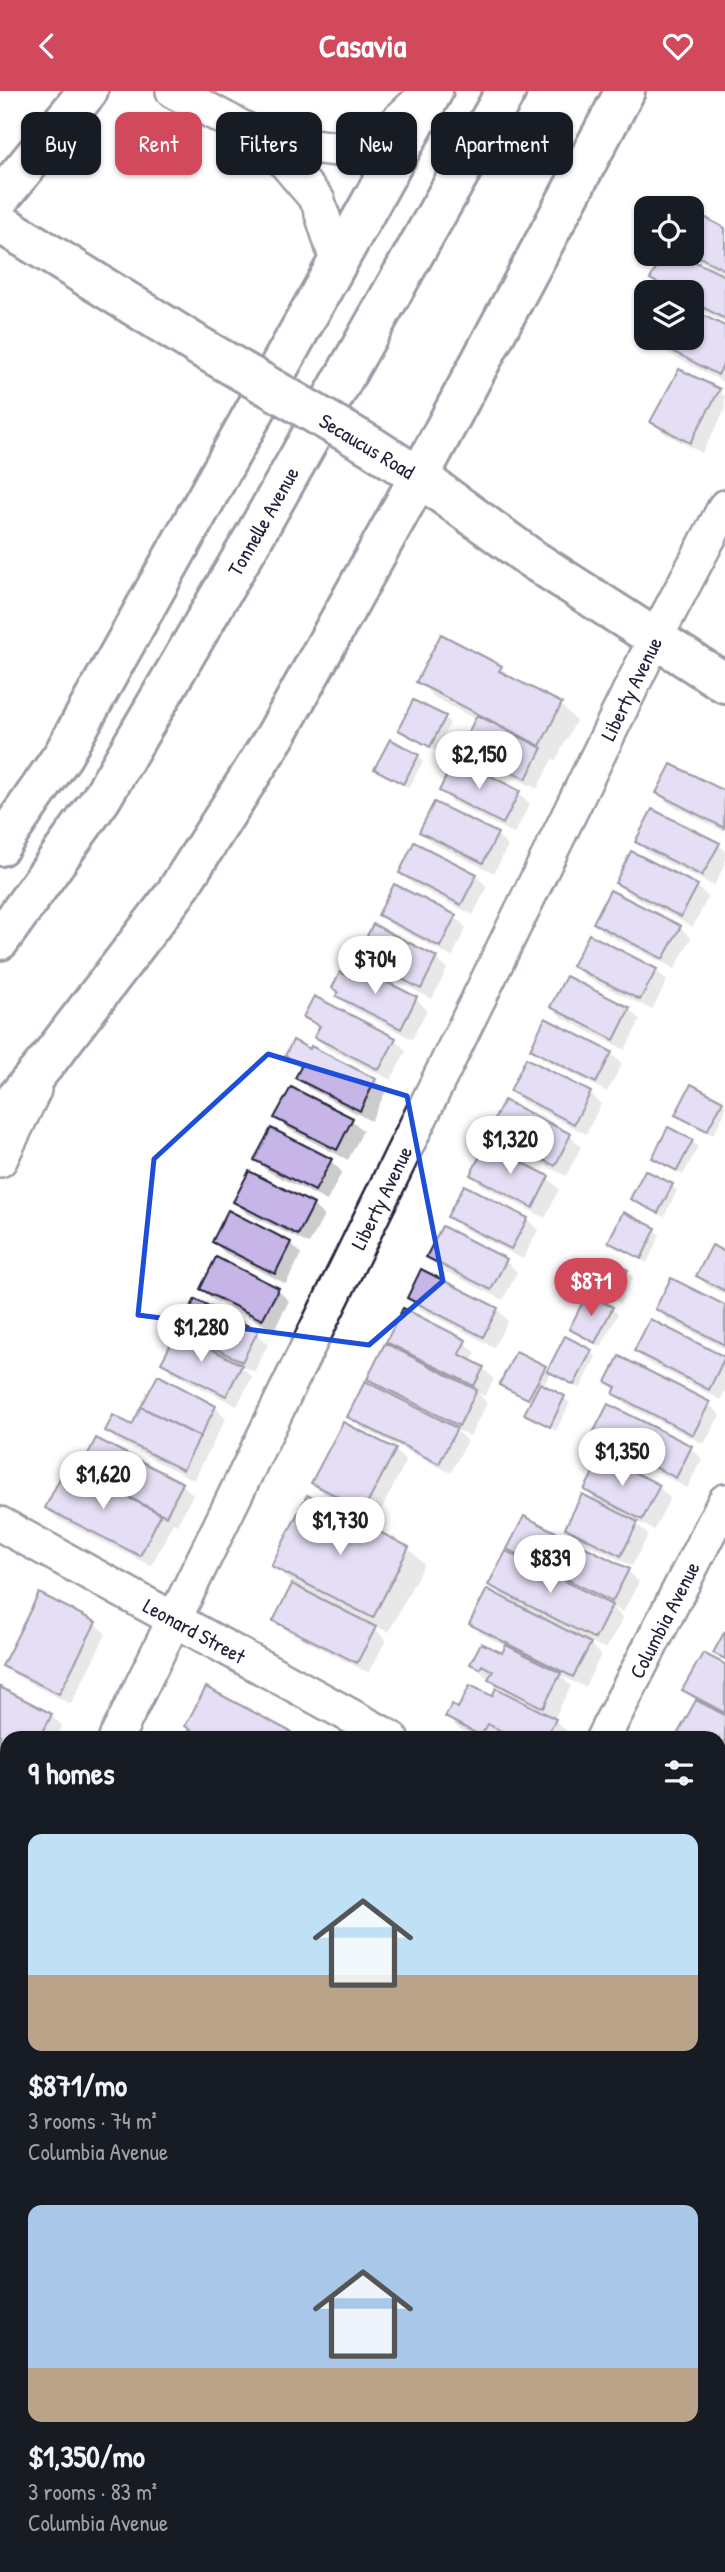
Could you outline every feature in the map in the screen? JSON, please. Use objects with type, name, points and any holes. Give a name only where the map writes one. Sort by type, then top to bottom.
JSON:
[{"type":"main road","points":[[0,846],[64,755],[432,91]]},
{"type":"main road","name":"Tonnelle Avenue","points":[[0,940],[101,799],[255,535],[506,91]]},
{"type":"main road","points":[[0,1118],[49,1059],[175,894],[276,736],[419,477],[625,91]]},
{"type":"main road","points":[[0,198],[83,97]]},
{"type":"main road","name":"Secaucus Road","points":[[0,223],[202,348],[371,446],[419,477],[532,559],[725,683]]},
{"type":"street","points":[[173,91],[216,114]]},
{"type":"street","points":[[322,147],[346,150],[390,128],[432,91]]},
{"type":"street","points":[[296,175],[318,201],[337,261]]},
{"type":"street","name":"Liberty Avenue","points":[[120,1731],[655,639],[725,507]]},
{"type":"street","points":[[0,1160],[49,1059]]},
{"type":"street","name":"Columbia Avenue","points":[[607,1731],[725,1501]]},
{"type":"street","name":"Leonard Street","points":[[0,1524],[378,1731]]},
{"type":"highlighted area","points":[[268,1054],[407,1096],[443,1281],[369,1345],[138,1315],[154,1159]]},
{"type":"building","points":[[704,217],[725,228],[725,270],[704,260]]},
{"type":"building","points":[[657,266],[704,266],[725,276],[725,319],[704,308],[704,280],[650,279]]},
{"type":"building","points":[[704,316],[725,326],[725,361],[718,375],[670,350],[704,350]]},
{"type":"building","points":[[679,369],[720,389],[690,443],[650,422]]},
{"type":"building","points":[[441,634],[502,666],[499,671],[562,703],[540,746],[416,682]]},
{"type":"building","points":[[413,700],[446,716],[430,747],[398,730]]},
{"type":"building","points":[[477,715],[542,748],[526,779],[461,747]]},
{"type":"building","points":[[390,739],[419,755],[403,784],[374,769]]},
{"type":"building","points":[[455,758],[520,791],[503,824],[439,791]]},
{"type":"building","points":[[671,764],[725,791],[724,828],[656,793]]},
{"type":"building","points":[[434,802],[498,833],[483,863],[419,832]]},
{"type":"building","points":[[652,809],[720,843],[702,876],[635,842]]},
{"type":"building","points":[[414,842],[477,874],[461,905],[399,873]]},
{"type":"building","points":[[631,851],[698,885],[681,917],[615,883]]},
{"type":"building","points":[[394,884],[456,915],[440,947],[378,915]]},
{"type":"building","points":[[610,890],[681,926],[663,959],[593,923]]},
{"type":"building","points":[[373,924],[437,957],[421,989],[357,956]]},
{"type":"building","points":[[589,934],[657,969],[640,1000],[572,966]]},
{"type":"building","points":[[352,965],[417,997],[401,1029],[336,996],[338,992],[332,988],[340,972],[346,975]]},
{"type":"building","points":[[566,976],[630,1008],[614,1040],[550,1007]]},
{"type":"building","points":[[314,996],[396,1038],[379,1070],[314,1037],[320,1026],[303,1017]]},
{"type":"building","points":[[545,1018],[612,1052],[596,1083],[530,1049]]},
{"type":"building","points":[[293,1040],[310,1049],[311,1046],[376,1079],[360,1111],[295,1078],[302,1065],[285,1056]]},
{"type":"building","points":[[526,1058],[591,1092],[574,1124],[510,1091]]},
{"type":"building","points":[[691,1084],[723,1101],[707,1131],[675,1115]]},
{"type":"building","points":[[291,1087],[353,1118],[337,1150],[274,1118]]},
{"type":"building","points":[[504,1100],[571,1134],[555,1166],[488,1132]]},
{"type":"building","points":[[668,1127],[693,1140],[677,1171],[652,1158]]},
{"type":"building","points":[[271,1128],[332,1159],[315,1191],[254,1160]]},
{"type":"building","points":[[486,1144],[549,1176],[533,1208],[470,1175]]},
{"type":"building","points":[[645,1170],[673,1184],[658,1213],[630,1199]]},
{"type":"building","points":[[249,1171],[314,1204],[298,1235],[233,1202]]},
{"type":"building","points":[[464,1185],[528,1218],[511,1249],[447,1217]]},
{"type":"building","points":[[228,1210],[291,1242],[275,1274],[212,1242]]},
{"type":"building","points":[[623,1212],[656,1228],[641,1259],[608,1242]]},
{"type":"building","points":[[442,1226],[507,1259],[491,1290],[426,1257]]},
{"type":"building","points":[[712,1245],[725,1252],[725,1291],[696,1276]]},
{"type":"building","points":[[216,1257],[279,1288],[262,1320],[200,1289]]},
{"type":"building","points":[[603,1257],[628,1270],[614,1299],[588,1286]]},
{"type":"building","points":[[421,1269],[498,1308],[483,1337],[407,1298]]},
{"type":"building","points":[[671,1278],[725,1305],[725,1345],[655,1309]]},
{"type":"building","points":[[587,1294],[613,1307],[595,1343],[569,1329]]},
{"type":"building","points":[[195,1299],[258,1331],[242,1362],[179,1330]]},
{"type":"building","points":[[403,1308],[466,1340],[459,1354],[484,1367],[474,1386],[386,1342]]},
{"type":"building","points":[[650,1319],[725,1357],[709,1390],[634,1351]]},
{"type":"building","points":[[177,1332],[242,1365],[226,1396],[161,1363]]},
{"type":"building","points":[[565,1336],[592,1350],[574,1385],[547,1371]]},
{"type":"building","points":[[385,1343],[477,1390],[459,1426],[367,1379]]},
{"type":"building","points":[[516,1351],[546,1366],[528,1399],[499,1385]]},
{"type":"building","points":[[619,1356],[710,1402],[693,1435],[613,1394],[616,1387],[606,1382]]},
{"type":"building","points":[[158,1375],[216,1406],[200,1437],[141,1407]]},
{"type":"building","points":[[365,1381],[457,1428],[439,1464],[347,1417]]},
{"type":"building","points":[[540,1383],[565,1396],[550,1427],[524,1414]]},
{"type":"building","points":[[608,1404],[692,1446],[676,1478],[592,1435]]},
{"type":"building","points":[[141,1407],[200,1437],[183,1470],[105,1431],[113,1415],[132,1425]]},
{"type":"building","points":[[343,1422],[396,1449],[364,1510],[311,1483]]},
{"type":"building","points":[[96,1438],[183,1483],[166,1516],[79,1472]]},
{"type":"building","points":[[602,1456],[660,1485],[642,1520],[584,1490]]},
{"type":"building","points":[[66,1466],[161,1514],[140,1556],[45,1508]]},
{"type":"building","points":[[582,1494],[638,1522],[621,1556],[565,1528]]},
{"type":"building","points":[[307,1495],[409,1547],[373,1618],[271,1566]]},
{"type":"building","points":[[524,1516],[629,1569],[612,1602],[507,1549]]},
{"type":"building","points":[[506,1551],[612,1605],[595,1639],[488,1585]]},
{"type":"building","points":[[292,1584],[376,1627],[357,1663],[273,1621]]},
{"type":"building","points":[[487,1589],[591,1643],[573,1677],[469,1624]]},
{"type":"building","points":[[39,1593],[96,1622],[59,1694],[2,1666]]},
{"type":"building","points":[[725,1631],[725,1659],[713,1653]]},
{"type":"building","points":[[481,1643],[502,1653],[506,1645],[561,1673],[543,1708],[488,1679],[493,1671],[482,1665],[480,1669],[470,1664]]},
{"type":"building","points":[[703,1653],[725,1664],[725,1713],[682,1690]]},
{"type":"building","points":[[470,1685],[492,1696],[496,1688],[556,1719],[550,1731],[501,1731],[488,1724],[484,1731],[472,1731],[445,1717],[452,1704],[458,1708]]},
{"type":"building","points":[[0,1687],[52,1714],[44,1731],[0,1731]]},
{"type":"building","points":[[206,1687],[289,1731],[194,1731],[185,1726]]},
{"type":"building","points":[[696,1700],[725,1715],[725,1731],[679,1731]]}]
